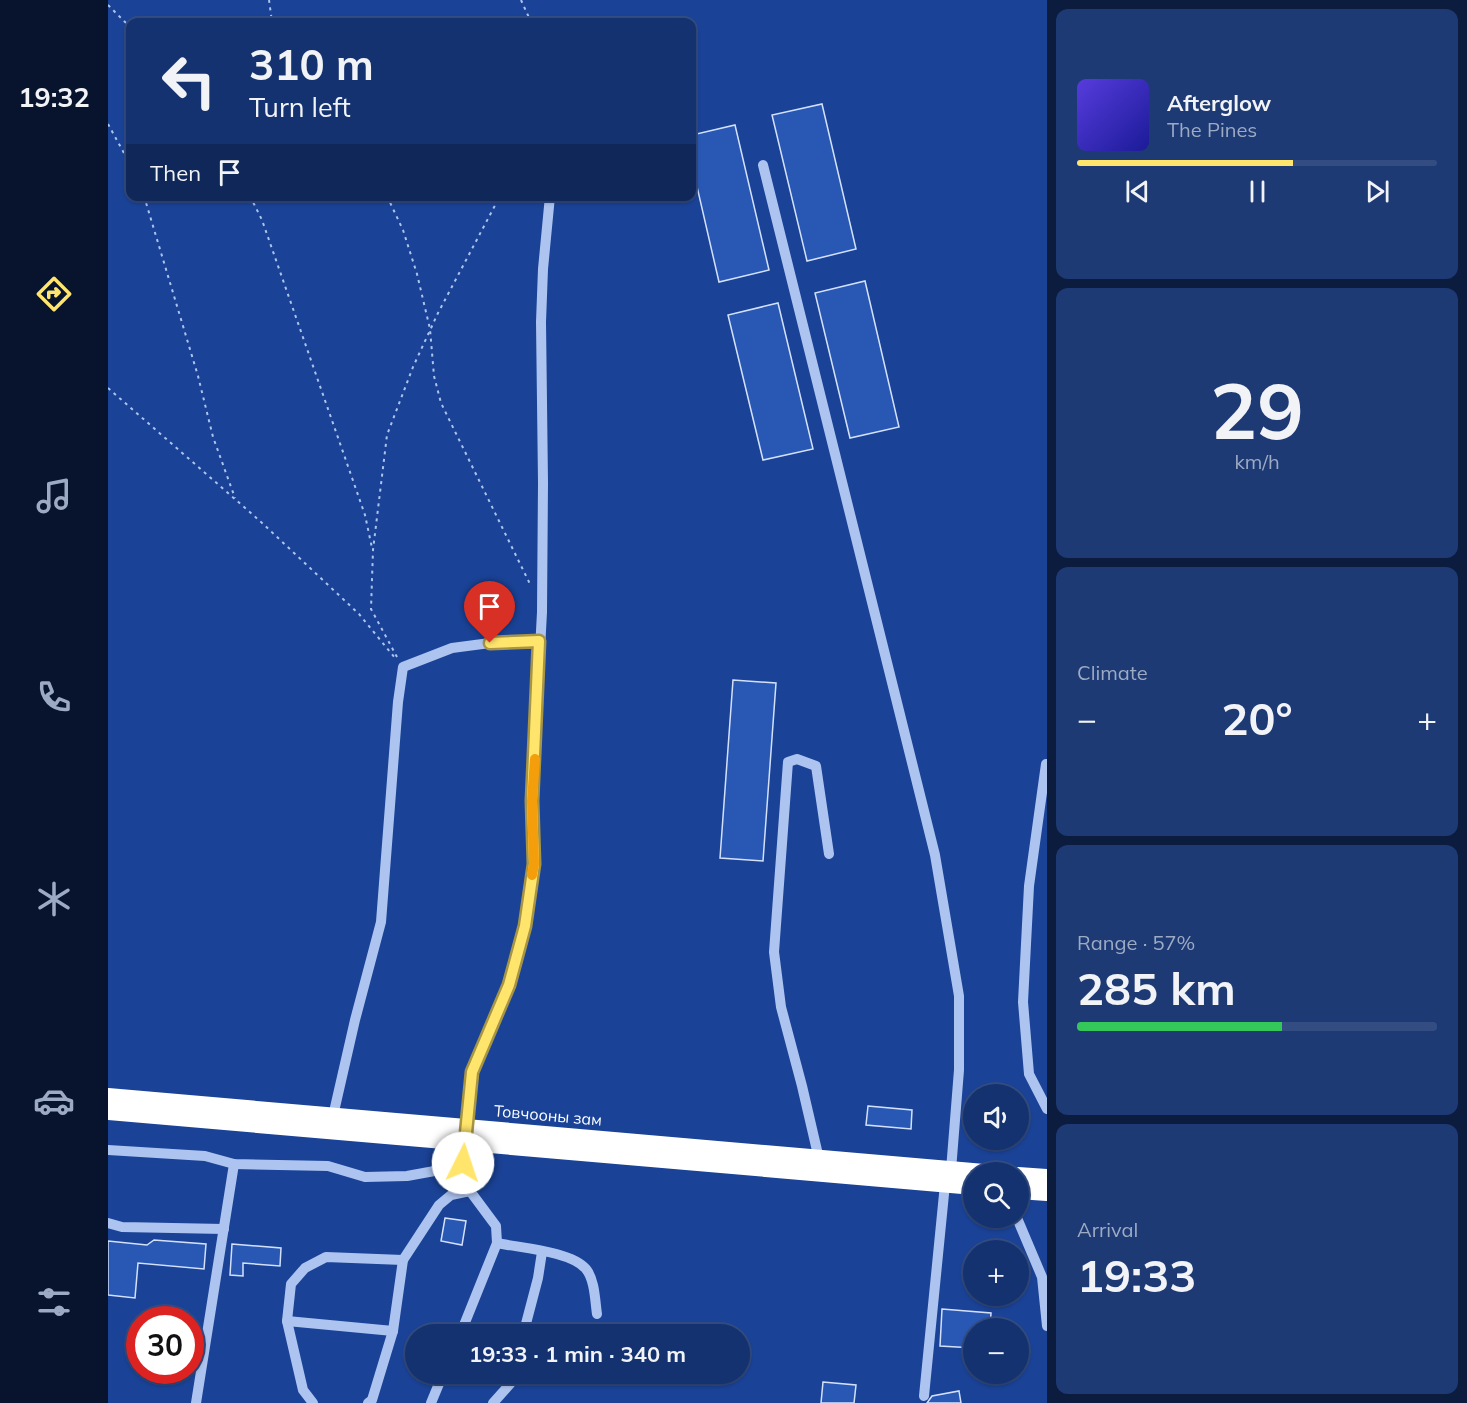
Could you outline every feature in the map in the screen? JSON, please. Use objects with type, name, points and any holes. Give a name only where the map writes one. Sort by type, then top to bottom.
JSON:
[{"type":"highway","name":"Товчооны зам","points":[[108,1097],[333,1116],[465,1134],[948,1177],[963,1175]]},
{"type":"highway","name":"Товчооны зам","points":[[108,1111],[819,1159],[948,1177],[963,1182]]},
{"type":"highway","points":[[1029,1177],[1047,1178]]},
{"type":"highway","points":[[1029,1191],[1047,1192]]},
{"type":"street","points":[[763,165],[935,855],[959,996],[959,1070],[924,1395]]},
{"type":"street","points":[[464,1324],[497,1243],[496,1226],[470,1191],[462,1174],[472,1072],[509,985],[525,926],[534,864],[532,801],[542,612],[541,322],[550,201]]},
{"type":"street","points":[[333,1116],[381,922],[398,702],[403,667],[452,648],[490,643],[539,641]]},
{"type":"street","points":[[819,1159],[781,1007],[774,952],[788,762],[797,759],[816,766],[830,854]]},
{"type":"street","points":[[1047,764],[1029,886],[1023,1002],[1029,1074],[1047,1109]]},
{"type":"street","points":[[108,1150],[205,1156],[234,1164],[328,1167],[365,1177],[407,1176],[463,1163]]},
{"type":"street","points":[[196,1403],[234,1164]]},
{"type":"street","points":[[368,1403],[372,1400],[393,1331],[403,1260],[438,1205],[451,1195],[470,1191]]},
{"type":"street","points":[[108,1223],[122,1227],[224,1229]]},
{"type":"street","points":[[1021,1228],[1042,1278],[1047,1326]]},
{"type":"street","points":[[497,1243],[572,1258],[587,1270],[597,1314]]},
{"type":"street","points":[[526,1324],[542,1252]]},
{"type":"street","points":[[313,1403],[303,1390],[287,1321],[291,1284],[305,1269],[326,1257],[403,1260]]},
{"type":"street","points":[[287,1321],[393,1331]]},
{"type":"street","points":[[431,1403],[440,1384]]},
{"type":"street","points":[[493,1403],[510,1384]]},
{"type":"path","points":[[269,0],[271,18]]},
{"type":"path","points":[[521,0],[529,18]]},
{"type":"path","points":[[108,5],[126,23]]},
{"type":"path","points":[[108,124],[126,157]]},
{"type":"path","points":[[146,201],[198,376],[213,437],[236,500]]},
{"type":"path","points":[[252,201],[262,220],[365,515],[373,550]]},
{"type":"path","points":[[389,201],[403,230],[430,329],[434,376],[441,404],[513,546],[532,590]]},
{"type":"path","points":[[403,667],[370,609],[373,550],[387,435],[430,329],[497,201]]},
{"type":"path","points":[[108,388],[236,500],[359,614],[403,667]]},
{"type":"building","points":[[822,104],[856,249],[807,261],[772,115]]},
{"type":"building","points":[[735,125],[769,270],[719,282],[696,182],[696,134]]},
{"type":"building","points":[[865,281],[899,427],[850,438],[815,293]]},
{"type":"building","points":[[778,303],[813,449],[763,460],[728,315]]},
{"type":"building","points":[[733,680],[776,683],[763,861],[720,858]]},
{"type":"building","points":[[868,1106],[912,1110],[911,1129],[866,1125]]},
{"type":"building","points":[[445,1218],[466,1221],[462,1245],[441,1241]]},
{"type":"building","points":[[154,1240],[206,1244],[204,1269],[138,1263],[135,1298],[108,1295],[108,1241],[147,1245]]},
{"type":"building","points":[[232,1244],[281,1248],[280,1266],[243,1263],[243,1276],[230,1275]]},
{"type":"building","points":[[942,1309],[991,1313],[991,1318],[963,1318],[963,1347],[940,1346]]},
{"type":"building","points":[[823,1382],[856,1385],[854,1403],[821,1403]]},
{"type":"building","points":[[959,1391],[961,1403],[927,1403],[932,1396]]},
{"type":"slow traffic","points":[[532,875],[534,864],[532,801],[535,759]]},
{"type":"route","points":[[463,1163],[472,1072],[509,985],[525,926],[534,864],[532,801],[539,641],[490,643]]}]
